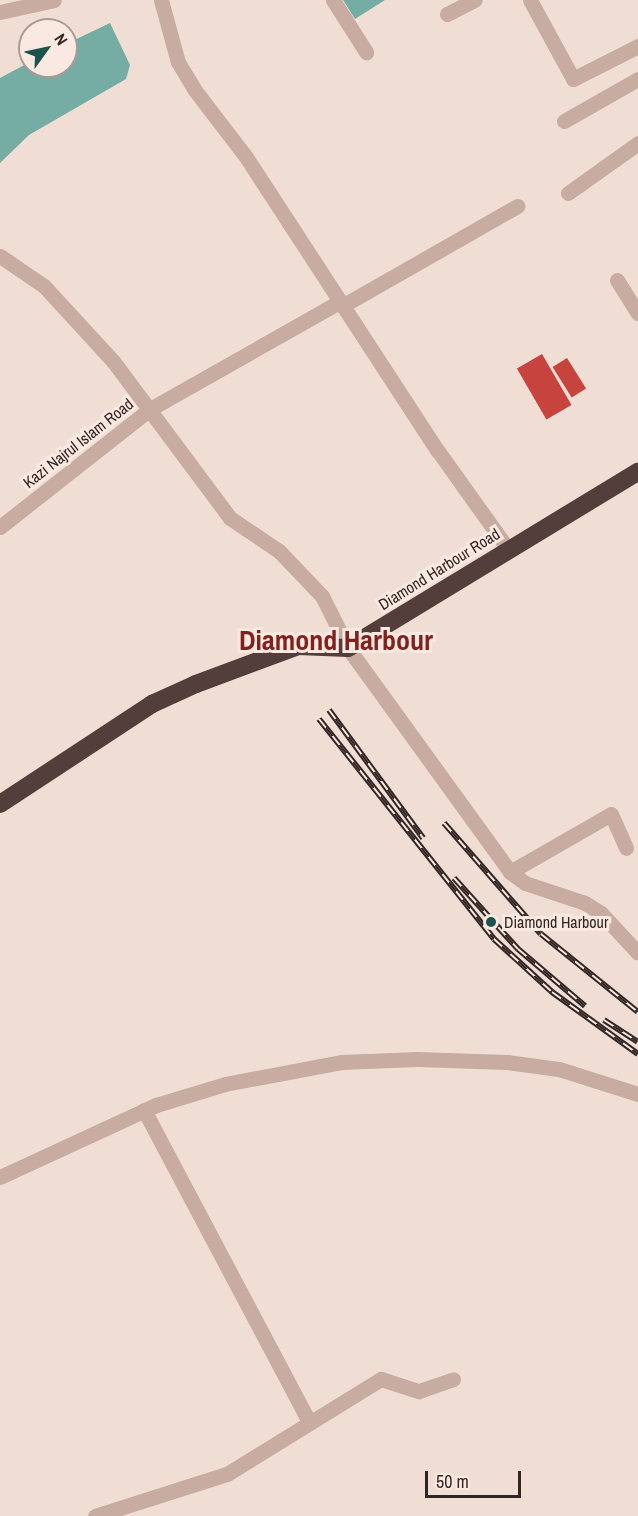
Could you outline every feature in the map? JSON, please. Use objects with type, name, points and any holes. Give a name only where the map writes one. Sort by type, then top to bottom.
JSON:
[{"type":"highway","name":"Diamond Harbour Road","points":[[348,648],[638,472]]},
{"type":"highway","points":[[0,804],[133,716],[196,684],[298,646],[348,648]]},
{"type":"street","points":[[0,12],[54,0]]},
{"type":"street","points":[[161,0],[178,62],[194,89],[246,158],[340,304],[508,549]]},
{"type":"street","points":[[333,0],[366,52]]},
{"type":"street","points":[[447,14],[475,0]]},
{"type":"street","points":[[530,0],[573,79],[638,46]]},
{"type":"street","points":[[564,121],[638,79]]},
{"type":"street","points":[[568,193],[638,143]]},
{"type":"street","name":"Kazi Najrul Islam Road","points":[[0,527],[150,409],[517,206]]},
{"type":"street","points":[[0,256],[44,286],[112,361],[230,518],[279,551],[322,596],[348,648],[510,872],[525,883],[585,903],[601,913],[638,953]]},
{"type":"street","points":[[617,280],[638,313]]},
{"type":"street","points":[[510,872],[611,814],[626,848]]},
{"type":"street","points":[[0,1177],[144,1110],[215,1087],[300,1068],[407,1059],[507,1062],[559,1069],[638,1094]]},
{"type":"street","points":[[144,1110],[309,1421]]},
{"type":"street","points":[[95,1516],[226,1474],[309,1421],[381,1379],[419,1391],[453,1379]]},
{"type":"water","points":[[343,0],[385,0],[355,19]]},
{"type":"water","points":[[110,23],[130,65],[126,79],[29,135],[0,163],[0,78],[18,68],[18,78],[78,78],[78,38]]},
{"type":"building","points":[[542,354],[572,405],[546,420],[517,368]]},
{"type":"building","points":[[567,358],[586,389],[572,398],[553,367]]},
{"type":"railway","points":[[329,710],[423,838]]},
{"type":"railway","points":[[319,719],[494,939],[552,992],[638,1054]]},
{"type":"railway","points":[[444,823],[541,934],[638,1012]]},
{"type":"railway","points":[[454,878],[518,949],[585,1006]]},
{"type":"railway","points":[[604,1020],[638,1042]]},
{"type":"place","name":"Diamond Harbour","points":[[491,922]]},
{"type":"district","name":"Diamond Harbour","points":[[336,640]]}]
